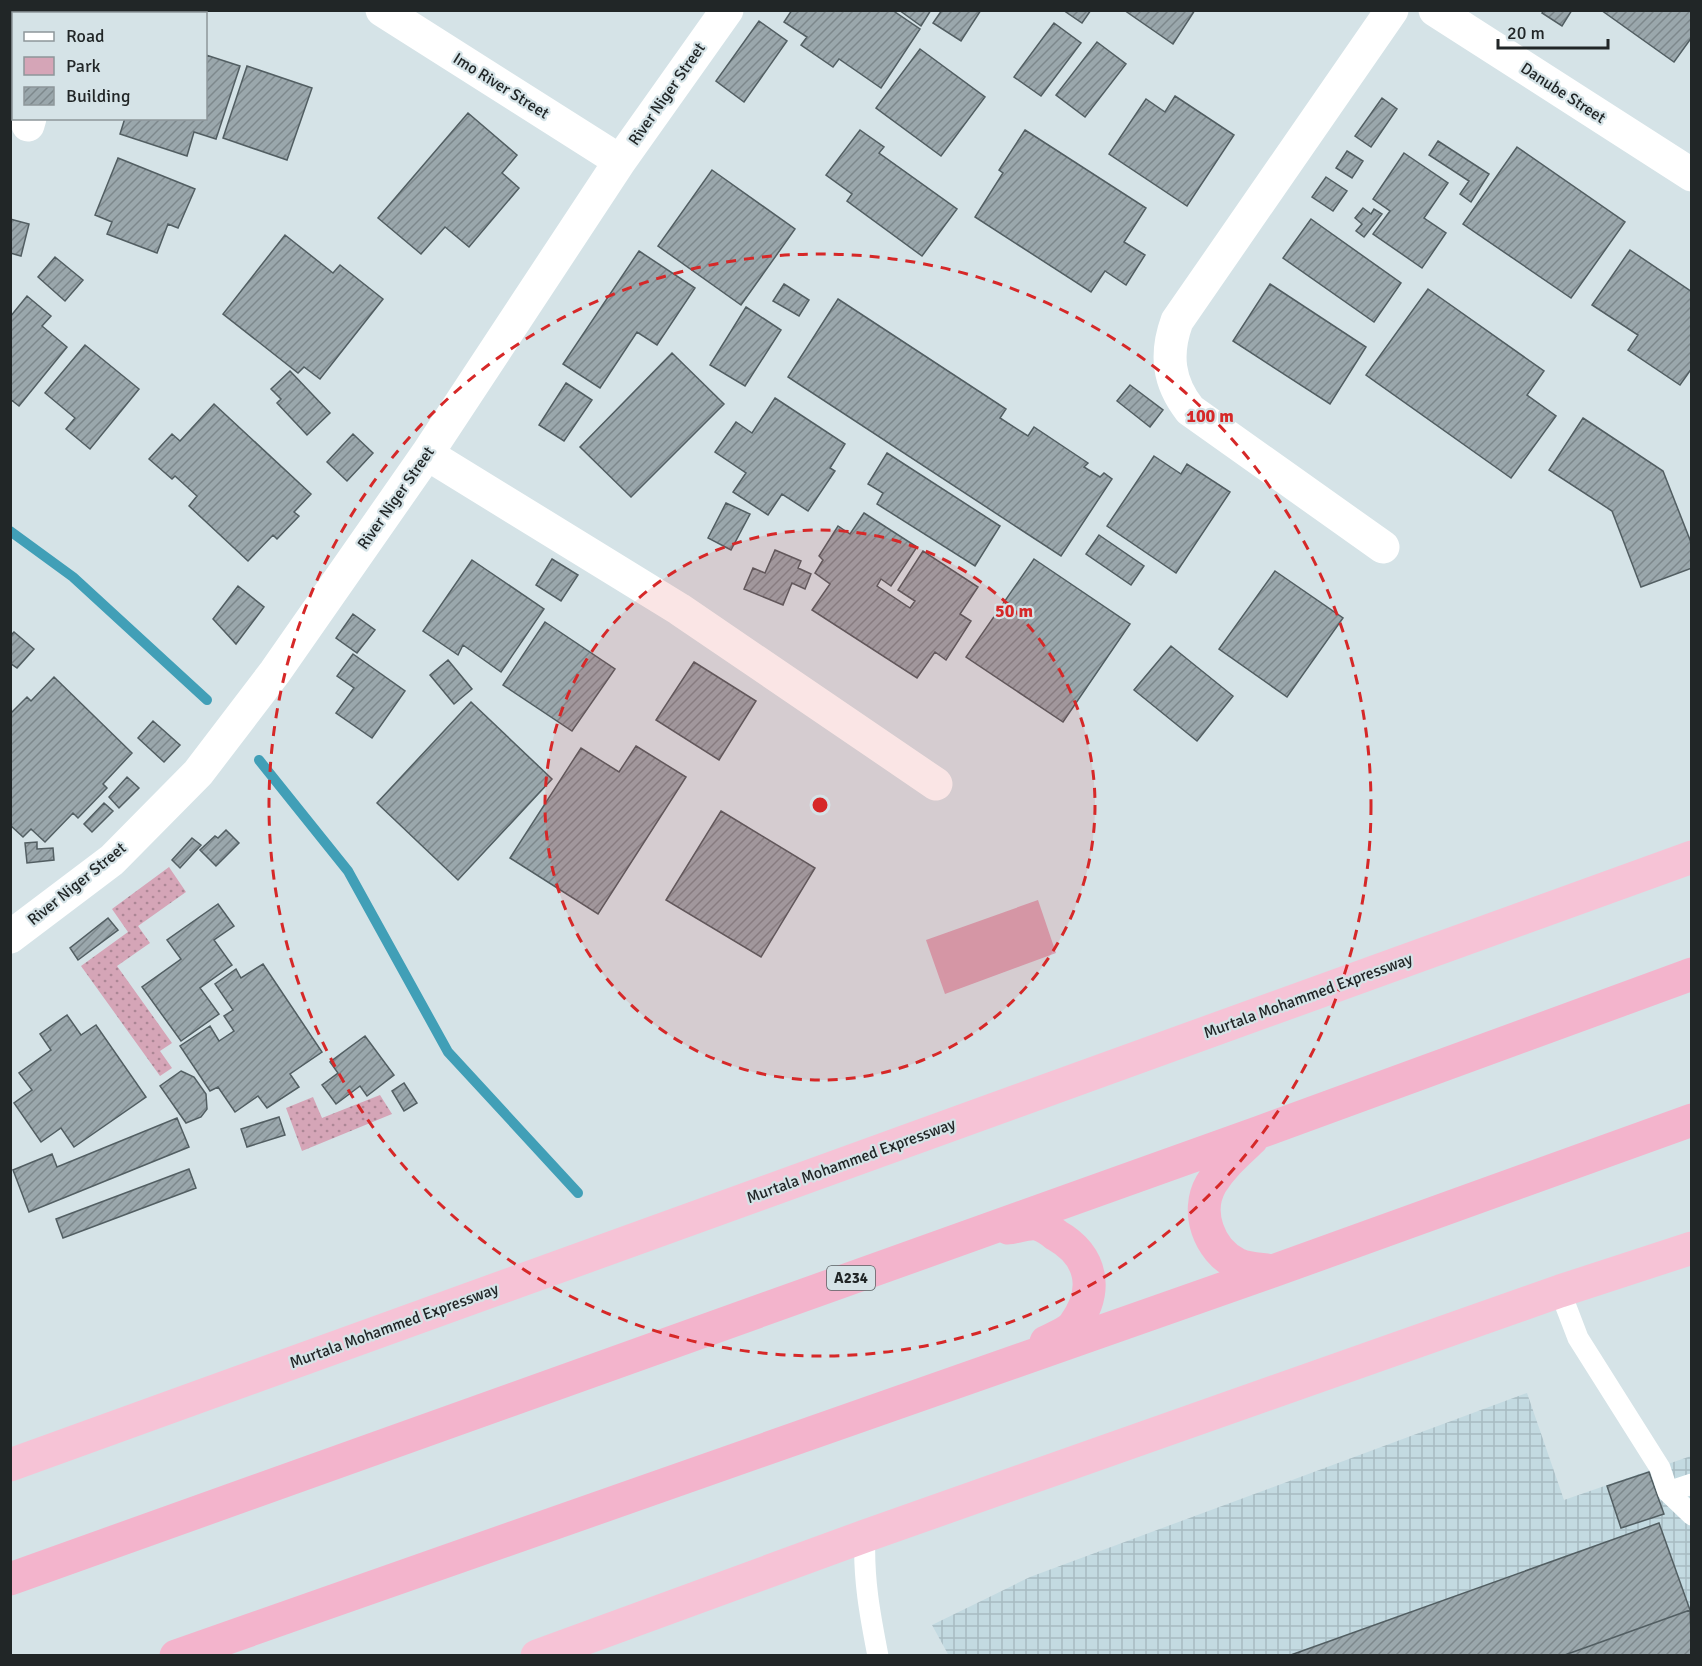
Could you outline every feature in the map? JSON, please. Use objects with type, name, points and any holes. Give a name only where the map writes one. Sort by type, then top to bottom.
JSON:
[{"type":"highway","name":"Murtala Mohammed Expressway","points":[[10,1465],[1692,857]]},
{"type":"highway","name":"A234","points":[[10,1579],[1260,1132],[1692,974]]},
{"type":"highway","points":[[176,1656],[1003,1366],[1692,1120]]},
{"type":"highway","points":[[1260,1132],[1223,1167],[1209,1187],[1204,1223],[1221,1253],[1238,1265],[1273,1270]]},
{"type":"highway","points":[[976,1233],[1035,1224],[1064,1240],[1079,1252],[1086,1267],[1090,1293],[1073,1328],[1003,1366]]},
{"type":"highway","points":[[537,1656],[865,1536],[1560,1291],[1692,1248]]},
{"type":"street","name":"Imo River Street","points":[[382,10],[620,161]]},
{"type":"street","name":"River Niger Street","points":[[14,928],[112,860],[198,773],[275,672],[427,454],[620,161],[727,10]]},
{"type":"street","points":[[1383,547],[1190,410],[1178,395],[1168,364],[1170,339],[1177,321],[1392,10]]},
{"type":"street","name":"Danube Street","points":[[1436,10],[1692,175]]},
{"type":"street","points":[[427,454],[679,609],[936,784]]},
{"type":"lane","points":[[1560,1291],[1578,1338],[1660,1468],[1668,1492],[1692,1515]]},
{"type":"lane","points":[[1668,1492],[1692,1484]]},
{"type":"lane","points":[[865,1536],[863,1566],[878,1656]]},
{"type":"shaded area","points":[[1527,1393],[1564,1500],[1691,1456],[1691,1655],[949,1656],[932,1625],[1030,1577]]},
{"type":"green space","points":[[169,867],[186,892],[138,926],[150,943],[117,966],[172,1043],[160,1051],[172,1068],[160,1076],[81,966],[128,932],[112,909]]},
{"type":"green space","points":[[1038,900],[1056,953],[945,994],[926,940]]},
{"type":"green space","points":[[380,1095],[392,1114],[302,1151],[286,1108],[313,1097],[322,1118]]},
{"type":"building","points":[[792,10],[892,10],[920,29],[881,88],[839,59],[833,67],[801,45],[807,37],[784,22]]},
{"type":"building","points":[[899,10],[931,10],[921,26]]},
{"type":"building","points":[[942,10],[981,10],[961,41],[933,23]]},
{"type":"building","points":[[1063,10],[1091,10],[1082,23]]},
{"type":"building","points":[[1124,10],[1195,10],[1173,44]]},
{"type":"building","points":[[1544,10],[1572,10],[1562,26],[1542,13]]},
{"type":"building","points":[[1601,10],[1692,10],[1692,37],[1674,62]]},
{"type":"building","points":[[759,21],[787,41],[744,102],[716,81]]},
{"type":"building","points":[[1054,23],[1081,43],[1041,96],[1014,77]]},
{"type":"building","points":[[1097,42],[1126,64],[1085,117],[1056,95]]},
{"type":"building","points":[[920,49],[985,97],[941,156],[876,108]]},
{"type":"building","points":[[207,55],[240,66],[216,139],[194,132],[187,156],[120,134],[124,120],[207,120]]},
{"type":"building","points":[[247,66],[312,88],[287,160],[223,138]]},
{"type":"building","points":[[1175,96],[1234,135],[1187,206],[1109,154],[1146,99],[1165,112]]},
{"type":"building","points":[[1382,98],[1397,109],[1371,147],[1355,136]]},
{"type":"building","points":[[468,113],[517,155],[502,173],[519,188],[469,247],[445,227],[421,254],[378,218]]},
{"type":"building","points":[[860,130],[884,147],[879,153],[957,209],[922,256],[847,201],[852,194],[826,175]]},
{"type":"building","points":[[1025,130],[1146,208],[1124,242],[1145,255],[1126,285],[1105,271],[1091,292],[975,217],[1003,173],[999,170]]},
{"type":"building","points":[[1438,141],[1489,174],[1471,202],[1460,194],[1469,181],[1429,155]]},
{"type":"building","points":[[1517,147],[1625,222],[1571,298],[1463,224]]},
{"type":"building","points":[[1347,151],[1363,161],[1352,178],[1336,168]]},
{"type":"building","points":[[1404,153],[1448,183],[1424,218],[1446,233],[1422,268],[1373,234],[1390,211],[1373,199]]},
{"type":"building","points":[[118,158],[195,189],[178,228],[168,224],[157,253],[107,234],[112,222],[95,215]]},
{"type":"building","points":[[712,170],[795,229],[741,305],[658,246]]},
{"type":"building","points":[[1326,177],[1347,191],[1333,211],[1312,197]]},
{"type":"building","points":[[1363,208],[1371,214],[1374,209],[1382,214],[1364,237],[1356,231],[1362,224],[1355,218]]},
{"type":"building","points":[[10,219],[29,224],[21,256],[10,253]]},
{"type":"building","points":[[1311,219],[1401,283],[1374,322],[1283,258]]},
{"type":"building","points":[[285,235],[333,273],[340,265],[383,299],[320,379],[304,367],[298,373],[223,314]]},
{"type":"building","points":[[1630,250],[1692,292],[1692,368],[1680,385],[1628,350],[1638,335],[1592,305]]},
{"type":"building","points":[[639,251],[695,288],[657,345],[637,332],[600,388],[563,364]]},
{"type":"building","points":[[55,257],[83,280],[65,301],[38,277]]},
{"type":"building","points":[[784,284],[809,300],[799,316],[773,301]]},
{"type":"building","points":[[1270,284],[1366,347],[1330,404],[1233,341]]},
{"type":"building","points":[[1428,289],[1544,371],[1527,395],[1556,416],[1511,478],[1366,375]]},
{"type":"building","points":[[27,296],[51,316],[42,326],[67,347],[19,406],[10,399],[10,317]]},
{"type":"building","points":[[838,299],[1006,409],[1000,418],[1028,436],[1034,427],[1088,463],[1084,467],[1100,477],[1104,473],[1112,479],[1061,556],[788,377]]},
{"type":"building","points":[[746,307],[781,330],[745,386],[710,365]]},
{"type":"building","points":[[85,345],[139,389],[90,449],[66,429],[75,418],[45,393]]},
{"type":"building","points":[[672,353],[724,404],[631,497],[580,447]]},
{"type":"building","points":[[290,371],[330,413],[307,435],[277,403],[281,399],[271,389]]},
{"type":"building","points":[[566,383],[592,400],[564,441],[539,425]]},
{"type":"building","points":[[1130,385],[1163,410],[1150,427],[1117,401]]},
{"type":"building","points":[[775,398],[845,444],[830,468],[835,471],[808,511],[782,494],[768,515],[733,492],[746,473],[715,452],[736,422],[752,433]]},
{"type":"building","points":[[214,404],[311,494],[294,512],[299,516],[277,539],[273,535],[248,561],[189,506],[197,496],[175,476],[172,479],[149,459],[172,434],[180,441]]},
{"type":"building","points":[[1583,418],[1663,471],[1692,545],[1692,568],[1641,587],[1612,511],[1549,470]]},
{"type":"building","points":[[353,434],[373,453],[347,481],[327,462]]},
{"type":"building","points":[[887,453],[1000,526],[975,566],[877,504],[883,493],[868,484]]},
{"type":"building","points":[[1154,456],[1181,474],[1187,464],[1230,492],[1176,573],[1107,526]]},
{"type":"building","points":[[726,503],[750,514],[731,550],[708,538]]},
{"type":"building","points":[[864,513],[917,547],[891,586],[881,579],[877,586],[910,608],[915,601],[898,590],[923,551],[978,587],[960,614],[971,621],[946,660],[935,652],[917,678],[812,610],[830,584],[815,573],[823,560],[819,556],[838,526],[850,534]]},
{"type":"building","points":[[1099,535],[1144,566],[1131,585],[1086,554]]},
{"type":"building","points":[[775,550],[801,561],[798,568],[811,574],[805,589],[792,583],[783,605],[744,589],[753,568],[765,573]]},
{"type":"building","points":[[552,559],[578,575],[561,601],[536,585]]},
{"type":"building","points":[[1034,559],[1130,624],[1063,722],[966,657]]},
{"type":"building","points":[[472,560],[544,609],[501,672],[463,645],[458,655],[423,631]]},
{"type":"building","points":[[1275,571],[1343,618],[1287,697],[1219,649]]},
{"type":"building","points":[[238,586],[264,607],[236,644],[213,619]]},
{"type":"building","points":[[353,614],[375,630],[357,653],[336,638]]},
{"type":"building","points":[[545,622],[615,669],[572,731],[503,685]]},
{"type":"building","points":[[14,632],[34,649],[17,668],[10,663],[10,636]]},
{"type":"building","points":[[1171,646],[1233,696],[1197,741],[1134,690]]},
{"type":"building","points":[[353,654],[405,691],[372,738],[336,713],[354,688],[337,676]]},
{"type":"building","points":[[448,660],[472,689],[454,704],[430,675]]},
{"type":"building","points":[[694,662],[756,701],[719,760],[656,720]]},
{"type":"building","points":[[54,677],[132,753],[103,784],[107,788],[78,818],[73,813],[45,842],[31,829],[23,837],[10,825],[10,714],[27,697],[31,701]]},
{"type":"building","points":[[471,702],[552,779],[458,880],[377,803]]},
{"type":"building","points":[[153,721],[180,745],[164,762],[138,738]]},
{"type":"building","points":[[636,746],[686,777],[598,914],[510,858],[581,748],[619,772]]},
{"type":"building","points":[[127,777],[139,788],[119,808],[109,797]]},
{"type":"building","points":[[104,803],[113,811],[92,832],[84,824]]},
{"type":"building","points":[[721,811],[815,868],[761,957],[666,900]]},
{"type":"building","points":[[226,830],[239,843],[216,866],[200,850],[215,836],[218,838]]},
{"type":"building","points":[[192,838],[201,845],[180,868],[172,860]]},
{"type":"building","points":[[37,842],[37,849],[53,848],[54,860],[27,863],[25,843]]},
{"type":"building","points":[[218,904],[234,926],[214,940],[232,965],[200,988],[219,1014],[181,1041],[142,987],[181,959],[167,940]]},
{"type":"building","points":[[108,918],[118,930],[78,960],[70,948]]},
{"type":"building","points":[[263,964],[322,1052],[290,1074],[299,1087],[267,1108],[258,1096],[235,1112],[218,1087],[210,1091],[180,1046],[210,1026],[219,1041],[234,1031],[224,1016],[233,1010],[215,984],[236,969],[241,978]]},
{"type":"building","points":[[67,1015],[81,1035],[96,1025],[146,1097],[74,1147],[61,1128],[41,1142],[14,1103],[32,1090],[19,1073],[51,1050],[40,1034]]},
{"type":"building","points":[[365,1036],[394,1075],[367,1096],[360,1086],[336,1104],[322,1085],[338,1073],[330,1062]]},
{"type":"building","points":[[181,1071],[194,1077],[206,1094],[207,1109],[201,1117],[186,1123],[160,1086]]},
{"type":"building","points":[[404,1083],[417,1103],[404,1111],[392,1091]]},
{"type":"building","points":[[279,1117],[285,1135],[247,1147],[241,1129]]},
{"type":"building","points":[[177,1118],[189,1147],[29,1212],[13,1170],[52,1154],[57,1167]]},
{"type":"building","points":[[189,1169],[196,1188],[63,1238],[56,1219]]},
{"type":"building","points":[[1649,1472],[1664,1514],[1621,1528],[1607,1486]]},
{"type":"building","points":[[1659,1523],[1690,1610],[1562,1656],[1288,1656]]},
{"type":"building","points":[[1690,1610],[1692,1656],[1562,1656]]},
{"type":"waterway","points":[[10,531],[73,577],[207,700]]},
{"type":"waterway","points":[[259,760],[348,871],[448,1052],[578,1193]]}]
